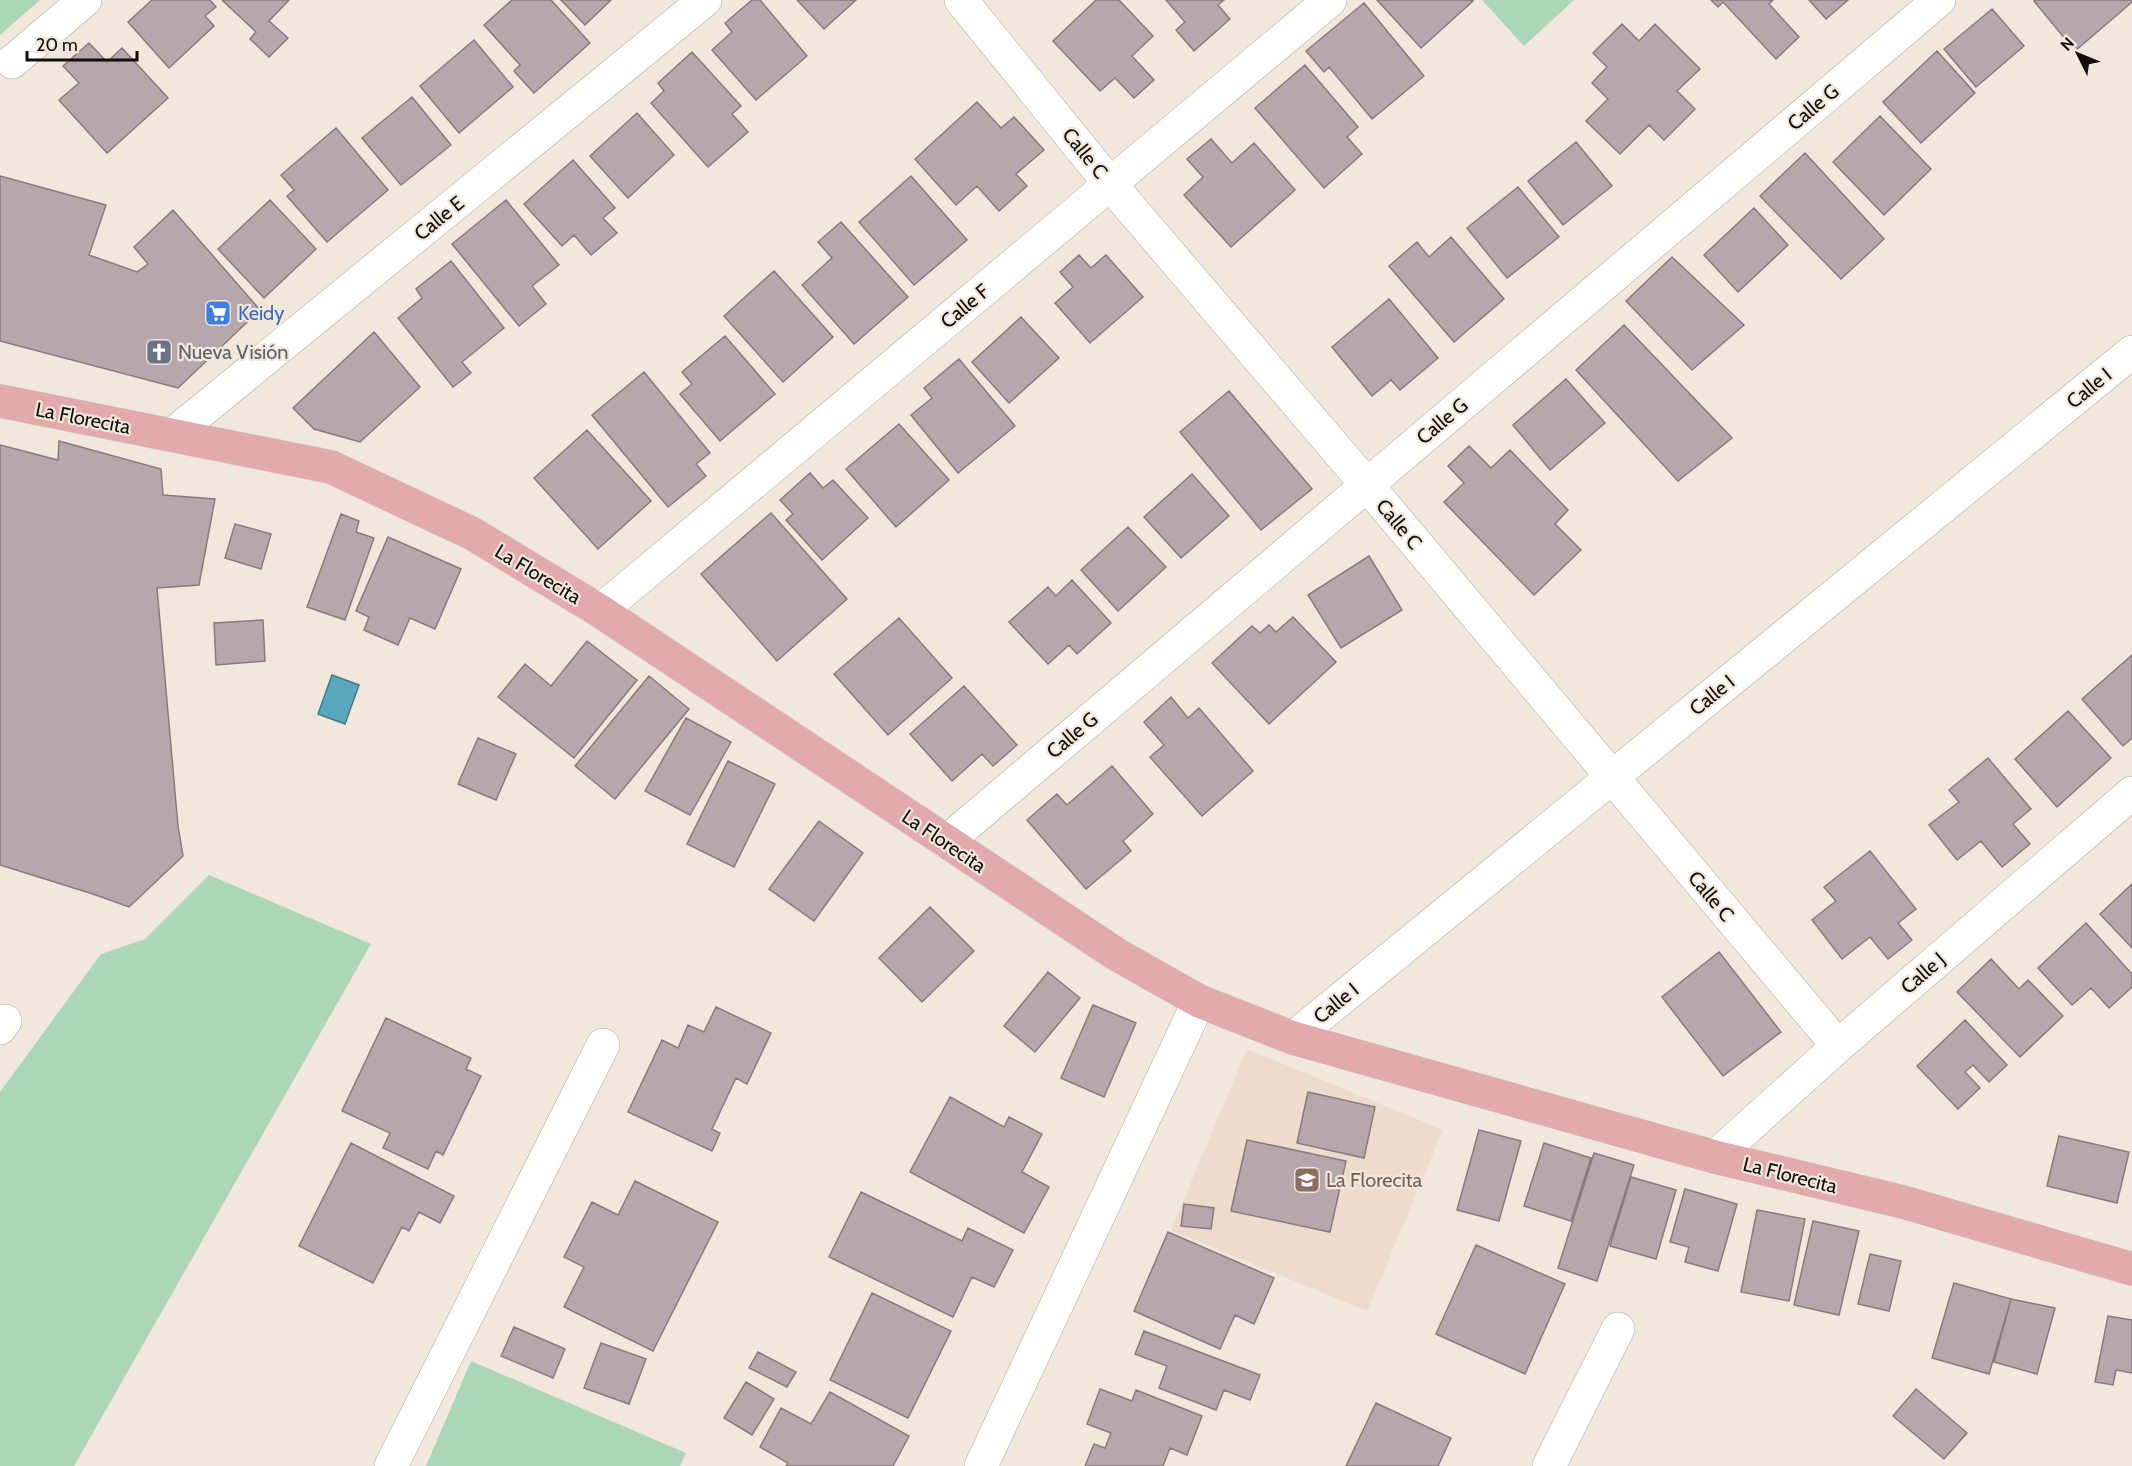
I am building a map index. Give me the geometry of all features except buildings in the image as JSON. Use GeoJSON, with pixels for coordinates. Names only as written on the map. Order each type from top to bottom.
{"type":"FeatureCollection","features":[{"type":"Feature","properties":{"kind":"main road","name":"La Florecita"},"geometry":{"type":"LineString","coordinates":[[0,401],[331,467],[473,534],[600,611],[1116,954],[1199,1001],[1293,1038],[1715,1157],[1903,1203],[2132,1269]]}},
{"type":"Feature","properties":{"kind":"street"},"geometry":{"type":"LineString","coordinates":[[12,62],[85,0]]}},
{"type":"Feature","properties":{"kind":"street","name":"Calle E"},"geometry":{"type":"LineString","coordinates":[[172,435],[705,0]]}},
{"type":"Feature","properties":{"kind":"street","name":"Calle C"},"geometry":{"type":"LineString","coordinates":[[961,0],[1110,184],[1367,485],[1838,1046]]}},
{"type":"Feature","properties":{"kind":"street","name":"Calle F"},"geometry":{"type":"LineString","coordinates":[[600,611],[1330,0]]}},
{"type":"Feature","properties":{"kind":"street","name":"Calle G"},"geometry":{"type":"LineString","coordinates":[[946,842],[1939,0]]}},
{"type":"Feature","properties":{"kind":"street","name":"Calle I"},"geometry":{"type":"LineString","coordinates":[[1293,1038],[2132,352]]}},
{"type":"Feature","properties":{"kind":"street","name":"Calle J"},"geometry":{"type":"LineString","coordinates":[[1715,1157],[1838,1046],[2132,793]]}},
{"type":"Feature","properties":{"kind":"street"},"geometry":{"type":"LineString","coordinates":[[981,1466],[1199,1001]]}},
{"type":"Feature","properties":{"kind":"street"},"geometry":{"type":"LineString","coordinates":[[391,1466],[603,1045]]}},
{"type":"Feature","properties":{"kind":"street"},"geometry":{"type":"LineString","coordinates":[[1549,1466],[1618,1329]]}},
{"type":"Feature","properties":{"kind":"shaded area","name":"La Florecita"},"geometry":{"type":"Polygon","coordinates":[[[1247,1049],[1443,1130],[1367,1311],[1171,1230],[1247,1049]]]}},
{"type":"Feature","properties":{"kind":"green space"},"geometry":{"type":"Polygon","coordinates":[[[0,0],[40,0],[0,35],[0,0]]]}},
{"type":"Feature","properties":{"kind":"green space"},"geometry":{"type":"Polygon","coordinates":[[[1482,0],[1574,0],[1524,46],[1482,0]]]}},
{"type":"Feature","properties":{"kind":"green space"},"geometry":{"type":"Polygon","coordinates":[[[209,875],[371,944],[74,1466],[0,1466],[0,1092],[101,954],[145,939],[209,875]]]}},
{"type":"Feature","properties":{"kind":"green space"},"geometry":{"type":"Polygon","coordinates":[[[471,1361],[686,1453],[680,1466],[426,1466],[471,1361]]]}},
{"type":"Feature","properties":{"kind":"water"},"geometry":{"type":"Polygon","coordinates":[[[332,675],[359,685],[345,724],[318,714],[332,675]]]}},
{"type":"Feature","properties":{"kind":"place","name":"Keidy"},"geometry":{"type":"Point","coordinates":[218,313]}},
{"type":"Feature","properties":{"kind":"place","name":"Nueva Visión"},"geometry":{"type":"Point","coordinates":[159,352]}},
{"type":"Feature","properties":{"kind":"place","name":"La Florecita"},"geometry":{"type":"Point","coordinates":[1307,1180]}}]}
